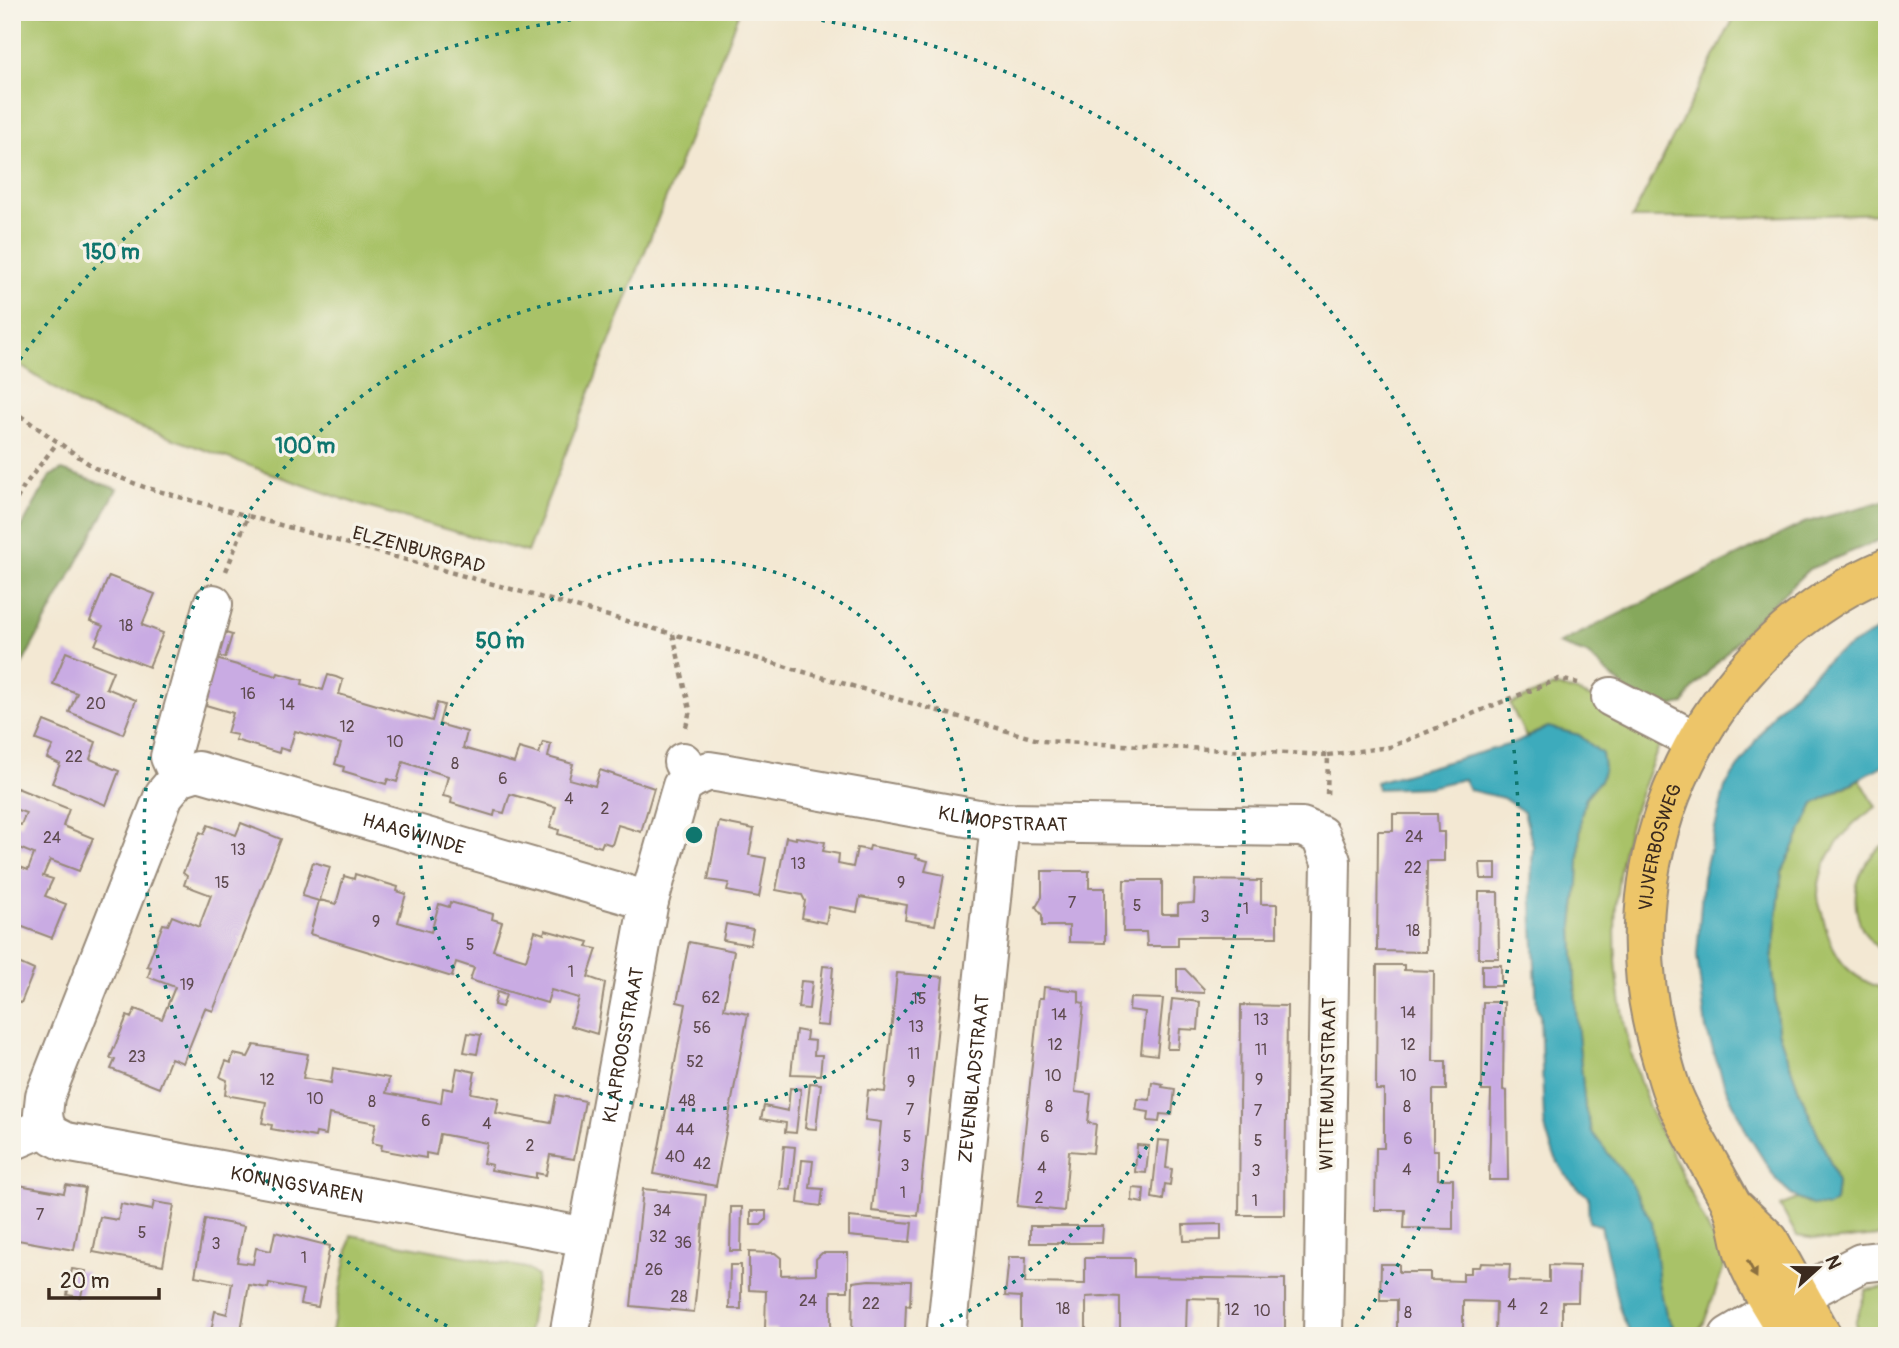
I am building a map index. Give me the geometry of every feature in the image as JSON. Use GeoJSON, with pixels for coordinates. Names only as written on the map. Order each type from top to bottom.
{"type":"FeatureCollection","features":[{"type":"Feature","properties":{"kind":"main road","name":"VIJVERBOSWEG"},"geometry":{"type":"LineString","coordinates":[[1822,1336],[1788,1313],[1745,1254],[1731,1204],[1674,1096],[1654,1032],[1643,964],[1645,892],[1656,839],[1671,791],[1696,740],[1729,689],[1777,637],[1826,600],[1887,568]]}},
{"type":"Feature","properties":{"kind":"street"},"geometry":{"type":"LineString","coordinates":[[29,1134],[43,1114],[45,1096],[164,795],[178,777],[170,757],[213,604]]}},
{"type":"Feature","properties":{"kind":"street"},"geometry":{"type":"LineString","coordinates":[[1611,697],[1696,740]]}},
{"type":"Feature","properties":{"kind":"street","name":"KLIMOPSTRAAT"},"geometry":{"type":"LineString","coordinates":[[687,770],[722,773],[1000,823],[1302,827],[1320,835]]}},
{"type":"Feature","properties":{"kind":"street","name":"KLAPROOSSTRAAT"},"geometry":{"type":"LineString","coordinates":[[569,1336],[649,901],[687,770]]}},
{"type":"Feature","properties":{"kind":"street","name":"HAAGWINDE"},"geometry":{"type":"LineString","coordinates":[[178,777],[198,771],[649,901]]}},
{"type":"Feature","properties":{"kind":"street","name":"ZEVENBLADSTRAAT"},"geometry":{"type":"LineString","coordinates":[[946,1336],[1000,823]]}},
{"type":"Feature","properties":{"kind":"street","name":"WITTE MUNTSTRAAT"},"geometry":{"type":"LineString","coordinates":[[1320,835],[1331,861],[1323,1336]]}},
{"type":"Feature","properties":{"kind":"street","name":"KONINGSVAREN"},"geometry":{"type":"LineString","coordinates":[[29,1134],[54,1136],[66,1142],[587,1237]]}},
{"type":"Feature","properties":{"kind":"street"},"geometry":{"type":"LineString","coordinates":[[1729,1336],[1788,1313],[1861,1263],[1887,1260]]}},
{"type":"Feature","properties":{"kind":"path"},"geometry":{"type":"LineString","coordinates":[[12,410],[57,443],[24,486],[12,508]]}},
{"type":"Feature","properties":{"kind":"path","name":"ELZENBURGPAD"},"geometry":{"type":"LineString","coordinates":[[57,443],[95,468],[144,487],[673,634],[1042,741],[1328,755],[1390,747],[1559,679],[1582,684],[1611,697]]}},
{"type":"Feature","properties":{"kind":"path"},"geometry":{"type":"LineString","coordinates":[[213,604],[248,516]]}},
{"type":"Feature","properties":{"kind":"path"},"geometry":{"type":"LineString","coordinates":[[673,634],[690,710],[680,748],[687,770]]}},
{"type":"Feature","properties":{"kind":"path"},"geometry":{"type":"LineString","coordinates":[[1320,835],[1327,814],[1328,755]]}},
{"type":"Feature","properties":{"kind":"green space"},"geometry":{"type":"Polygon","coordinates":[[[12,12],[739,12],[527,552],[363,506],[81,406],[12,360],[12,12]]]}},
{"type":"Feature","properties":{"kind":"green space"},"geometry":{"type":"Polygon","coordinates":[[[1737,12],[1887,12],[1887,213],[1632,218],[1737,12]]]}},
{"type":"Feature","properties":{"kind":"green space"},"geometry":{"type":"Polygon","coordinates":[[[62,470],[117,489],[12,683],[12,545],[50,476],[62,470]]]}},
{"type":"Feature","properties":{"kind":"green space"},"geometry":{"type":"Polygon","coordinates":[[[1887,500],[1887,537],[1809,569],[1755,621],[1691,691],[1684,704],[1661,708],[1626,690],[1587,654],[1558,644],[1804,523],[1887,500]]]}},
{"type":"Feature","properties":{"kind":"green space"},"geometry":{"type":"Polygon","coordinates":[[[1551,687],[1595,699],[1661,742],[1631,821],[1622,856],[1617,892],[1616,965],[1627,1037],[1649,1107],[1725,1264],[1704,1323],[1699,1329],[1682,1336],[1679,1336],[1666,1314],[1659,1283],[1606,1153],[1592,1132],[1585,1108],[1576,1012],[1573,925],[1581,816],[1586,797],[1601,779],[1602,754],[1579,735],[1548,727],[1526,737],[1510,704],[1551,687]]]}},
{"type":"Feature","properties":{"kind":"green space"},"geometry":{"type":"Polygon","coordinates":[[[1860,779],[1876,807],[1836,844],[1823,868],[1818,895],[1831,944],[1843,964],[1861,979],[1887,990],[1887,1235],[1829,1241],[1797,1236],[1780,1206],[1797,1199],[1812,1205],[1835,1202],[1837,1183],[1778,1031],[1772,961],[1782,872],[1792,849],[1814,804],[1860,779]]]}},
{"type":"Feature","properties":{"kind":"green space"},"geometry":{"type":"Polygon","coordinates":[[[1887,842],[1887,955],[1873,944],[1863,930],[1857,915],[1856,899],[1864,868],[1873,854],[1887,842]]]}},
{"type":"Feature","properties":{"kind":"green space"},"geometry":{"type":"Polygon","coordinates":[[[351,1235],[526,1268],[537,1276],[528,1336],[331,1336],[351,1235]]]}},
{"type":"Feature","properties":{"kind":"green space"},"geometry":{"type":"Polygon","coordinates":[[[1887,1287],[1887,1336],[1861,1336],[1855,1324],[1866,1290],[1887,1287]]]}},
{"type":"Feature","properties":{"kind":"water"},"geometry":{"type":"Polygon","coordinates":[[[1887,625],[1887,763],[1814,804],[1782,872],[1772,961],[1778,1031],[1837,1183],[1835,1202],[1828,1207],[1797,1199],[1777,1181],[1747,1133],[1725,1086],[1706,1029],[1697,956],[1703,877],[1725,787],[1775,711],[1831,657],[1887,625]]]}},
{"type":"Feature","properties":{"kind":"water"},"geometry":{"type":"Polygon","coordinates":[[[1548,727],[1579,735],[1602,754],[1604,767],[1601,779],[1586,797],[1581,816],[1573,925],[1576,1012],[1585,1108],[1592,1132],[1630,1182],[1652,1222],[1659,1283],[1666,1314],[1679,1336],[1631,1336],[1619,1308],[1601,1226],[1589,1222],[1588,1196],[1564,1173],[1549,1143],[1544,1121],[1540,1016],[1537,1007],[1531,885],[1533,846],[1524,812],[1503,798],[1469,790],[1464,779],[1428,787],[1377,789],[1376,782],[1518,742],[1548,727]]]}},
{"type":"Feature","properties":{"kind":"building"},"geometry":{"type":"Polygon","coordinates":[[[109,576],[155,594],[142,625],[163,633],[149,667],[95,645],[103,626],[90,621],[109,576]]]}},
{"type":"Feature","properties":{"kind":"building"},"geometry":{"type":"Polygon","coordinates":[[[220,631],[232,635],[225,658],[213,655],[220,631]]]}},
{"type":"Feature","properties":{"kind":"building"},"geometry":{"type":"Polygon","coordinates":[[[66,652],[113,671],[106,688],[136,700],[123,734],[69,712],[77,693],[53,684],[66,652]]]}},
{"type":"Feature","properties":{"kind":"building"},"geometry":{"type":"Polygon","coordinates":[[[212,658],[277,676],[278,673],[303,680],[302,684],[323,690],[328,675],[336,677],[343,680],[339,694],[432,721],[437,703],[444,705],[439,724],[467,732],[463,748],[514,763],[519,748],[539,754],[543,742],[551,744],[548,757],[573,764],[569,779],[595,786],[600,770],[654,788],[641,832],[618,825],[612,845],[603,842],[601,847],[558,834],[559,830],[550,827],[556,807],[510,794],[504,813],[495,811],[494,816],[451,803],[452,798],[443,796],[448,776],[403,762],[397,782],[388,779],[386,784],[343,771],[344,767],[335,764],[341,744],[295,731],[289,751],[280,748],[279,753],[235,740],[237,735],[227,733],[233,713],[199,703],[212,658]]]}},
{"type":"Feature","properties":{"kind":"building"},"geometry":{"type":"Polygon","coordinates":[[[44,721],[96,742],[90,759],[119,771],[106,805],[52,783],[60,764],[47,758],[53,746],[36,740],[44,721]]]}},
{"type":"Feature","properties":{"kind":"building"},"geometry":{"type":"Polygon","coordinates":[[[17,788],[69,809],[63,826],[93,838],[79,871],[50,860],[43,876],[53,879],[45,896],[66,904],[52,938],[12,923],[12,864],[28,870],[34,854],[12,845],[15,823],[21,825],[26,813],[12,808],[17,788]]]}},
{"type":"Feature","properties":{"kind":"building"},"geometry":{"type":"Polygon","coordinates":[[[1393,814],[1437,814],[1438,832],[1444,832],[1444,861],[1427,861],[1426,952],[1377,951],[1378,831],[1393,831],[1393,814]]]}},
{"type":"Feature","properties":{"kind":"building"},"geometry":{"type":"Polygon","coordinates":[[[719,822],[754,829],[749,855],[766,858],[759,897],[727,891],[729,883],[708,880],[719,822]]]}},
{"type":"Feature","properties":{"kind":"building"},"geometry":{"type":"Polygon","coordinates":[[[241,823],[281,839],[213,1011],[205,1008],[183,1063],[171,1058],[159,1088],[111,1069],[115,1060],[110,1058],[127,1016],[131,1018],[135,1009],[162,1019],[175,987],[148,977],[151,967],[147,966],[163,924],[168,925],[172,916],[199,927],[211,895],[184,885],[187,876],[183,873],[200,832],[204,834],[208,825],[236,835],[241,823]]]}},
{"type":"Feature","properties":{"kind":"building"},"geometry":{"type":"Polygon","coordinates":[[[786,837],[825,842],[823,851],[839,854],[838,864],[853,867],[857,848],[869,850],[870,846],[917,855],[916,858],[928,861],[925,871],[944,875],[935,925],[905,920],[907,905],[860,897],[857,912],[829,907],[826,923],[802,918],[805,901],[802,895],[776,890],[786,837]]]}},
{"type":"Feature","properties":{"kind":"building"},"geometry":{"type":"Polygon","coordinates":[[[313,862],[330,867],[320,900],[336,904],[344,876],[354,879],[355,874],[398,887],[397,891],[406,894],[398,922],[431,932],[439,904],[449,907],[450,902],[493,914],[492,919],[502,922],[493,950],[526,960],[535,931],[544,934],[545,930],[589,942],[587,947],[597,949],[588,977],[605,983],[597,1034],[571,1026],[579,998],[551,990],[547,1003],[470,980],[474,968],[456,962],[452,977],[310,934],[319,901],[302,896],[313,862]]]}},
{"type":"Feature","properties":{"kind":"building"},"geometry":{"type":"Polygon","coordinates":[[[1480,863],[1496,863],[1496,879],[1481,879],[1480,863]]]}},
{"type":"Feature","properties":{"kind":"building"},"geometry":{"type":"Polygon","coordinates":[[[1042,871],[1089,871],[1089,888],[1105,888],[1105,943],[1069,942],[1069,926],[1042,926],[1042,915],[1036,907],[1042,897],[1042,871]]]}},
{"type":"Feature","properties":{"kind":"building"},"geometry":{"type":"Polygon","coordinates":[[[1124,880],[1162,880],[1162,914],[1178,914],[1178,904],[1194,903],[1195,880],[1261,881],[1261,904],[1277,904],[1277,937],[1178,937],[1178,946],[1147,946],[1146,932],[1123,932],[1124,880]]]}},
{"type":"Feature","properties":{"kind":"building"},"geometry":{"type":"Polygon","coordinates":[[[1479,892],[1498,892],[1499,958],[1478,958],[1479,892]]]}},
{"type":"Feature","properties":{"kind":"building"},"geometry":{"type":"Polygon","coordinates":[[[726,924],[753,929],[750,945],[723,940],[726,924]]]}},
{"type":"Feature","properties":{"kind":"building"},"geometry":{"type":"Polygon","coordinates":[[[689,942],[734,951],[724,1009],[748,1014],[716,1186],[654,1174],[686,1004],[677,1002],[689,942]]]}},
{"type":"Feature","properties":{"kind":"building"},"geometry":{"type":"Polygon","coordinates":[[[12,960],[34,970],[21,1003],[12,1000],[12,960]]]}},
{"type":"Feature","properties":{"kind":"building"},"geometry":{"type":"Polygon","coordinates":[[[1377,965],[1404,965],[1404,970],[1434,971],[1433,1061],[1446,1061],[1446,1090],[1433,1090],[1433,1150],[1438,1150],[1438,1179],[1453,1179],[1453,1229],[1404,1228],[1405,1210],[1375,1210],[1376,1148],[1384,1148],[1384,1090],[1376,1090],[1377,965]]]}},
{"type":"Feature","properties":{"kind":"building"},"geometry":{"type":"Polygon","coordinates":[[[1482,965],[1501,965],[1501,986],[1482,986],[1482,965]]]}},
{"type":"Feature","properties":{"kind":"building"},"geometry":{"type":"Polygon","coordinates":[[[823,966],[833,967],[828,1026],[816,1025],[823,966]]]}},
{"type":"Feature","properties":{"kind":"building"},"geometry":{"type":"Polygon","coordinates":[[[1177,969],[1185,969],[1204,989],[1204,993],[1177,992],[1177,969]]]}},
{"type":"Feature","properties":{"kind":"building"},"geometry":{"type":"Polygon","coordinates":[[[897,973],[943,977],[918,1216],[872,1211],[881,1122],[865,1120],[868,1090],[885,1092],[897,973]]]}},
{"type":"Feature","properties":{"kind":"building"},"geometry":{"type":"Polygon","coordinates":[[[801,981],[812,982],[809,1009],[798,1008],[801,981]]]}},
{"type":"Feature","properties":{"kind":"building"},"geometry":{"type":"Polygon","coordinates":[[[1044,987],[1079,991],[1079,1002],[1084,1003],[1075,1092],[1091,1094],[1088,1123],[1096,1124],[1093,1153],[1069,1151],[1064,1211],[1017,1206],[1039,998],[1043,998],[1044,987]]]}},
{"type":"Feature","properties":{"kind":"building"},"geometry":{"type":"Polygon","coordinates":[[[497,992],[506,995],[502,1007],[494,1005],[497,992]]]}},
{"type":"Feature","properties":{"kind":"building"},"geometry":{"type":"Polygon","coordinates":[[[1130,998],[1163,999],[1157,1055],[1141,1053],[1145,1012],[1129,1010],[1130,998]]]}},
{"type":"Feature","properties":{"kind":"building"},"geometry":{"type":"Polygon","coordinates":[[[1172,999],[1200,1002],[1198,1030],[1180,1029],[1178,1049],[1167,1049],[1172,999]]]}},
{"type":"Feature","properties":{"kind":"building"},"geometry":{"type":"Polygon","coordinates":[[[1483,1002],[1504,1002],[1503,1090],[1507,1091],[1508,1180],[1489,1180],[1491,1091],[1482,1091],[1483,1002]]]}},
{"type":"Feature","properties":{"kind":"building"},"geometry":{"type":"Polygon","coordinates":[[[1241,1005],[1287,1006],[1285,1215],[1239,1215],[1241,1005]]]}},
{"type":"Feature","properties":{"kind":"building"},"geometry":{"type":"Polygon","coordinates":[[[796,1030],[807,1032],[806,1040],[815,1041],[814,1055],[822,1055],[820,1075],[791,1074],[796,1030]]]}},
{"type":"Feature","properties":{"kind":"building"},"geometry":{"type":"Polygon","coordinates":[[[468,1033],[481,1035],[477,1054],[464,1052],[468,1033]]]}},
{"type":"Feature","properties":{"kind":"building"},"geometry":{"type":"Polygon","coordinates":[[[254,1045],[308,1054],[303,1078],[331,1083],[333,1068],[389,1078],[386,1093],[441,1103],[443,1088],[453,1090],[457,1068],[475,1072],[471,1093],[499,1098],[496,1113],[551,1123],[556,1095],[585,1101],[574,1159],[550,1155],[546,1175],[536,1173],[536,1178],[491,1170],[492,1165],[483,1163],[487,1143],[440,1134],[436,1155],[426,1153],[426,1158],[381,1150],[382,1145],[372,1143],[376,1123],[329,1114],[326,1135],[316,1133],[315,1137],[271,1129],[272,1125],[262,1123],[266,1102],[225,1095],[227,1080],[220,1077],[226,1061],[231,1063],[233,1054],[248,1057],[254,1045]]]}},
{"type":"Feature","properties":{"kind":"building"},"geometry":{"type":"Polygon","coordinates":[[[1152,1082],[1175,1089],[1172,1115],[1160,1114],[1159,1122],[1148,1121],[1149,1112],[1136,1110],[1138,1099],[1150,1100],[1152,1082]]]}},
{"type":"Feature","properties":{"kind":"building"},"geometry":{"type":"Polygon","coordinates":[[[810,1083],[821,1084],[816,1129],[805,1128],[810,1083]]]}},
{"type":"Feature","properties":{"kind":"building"},"geometry":{"type":"Polygon","coordinates":[[[790,1088],[801,1089],[796,1133],[785,1132],[786,1123],[761,1119],[764,1106],[788,1111],[790,1088]]]}},
{"type":"Feature","properties":{"kind":"building"},"geometry":{"type":"Polygon","coordinates":[[[1158,1140],[1169,1141],[1166,1168],[1172,1169],[1170,1185],[1165,1184],[1163,1200],[1152,1198],[1158,1140]]]}},
{"type":"Feature","properties":{"kind":"building"},"geometry":{"type":"Polygon","coordinates":[[[1137,1145],[1149,1146],[1146,1173],[1135,1172],[1137,1145]]]}},
{"type":"Feature","properties":{"kind":"building"},"geometry":{"type":"Polygon","coordinates":[[[784,1146],[795,1147],[791,1190],[780,1189],[784,1146]]]}},
{"type":"Feature","properties":{"kind":"building"},"geometry":{"type":"Polygon","coordinates":[[[802,1160],[813,1161],[810,1188],[823,1189],[821,1206],[798,1203],[802,1160]]]}},
{"type":"Feature","properties":{"kind":"building"},"geometry":{"type":"Polygon","coordinates":[[[13,1184],[64,1193],[66,1185],[85,1188],[74,1250],[12,1239],[13,1184]]]}},
{"type":"Feature","properties":{"kind":"building"},"geometry":{"type":"Polygon","coordinates":[[[1133,1188],[1144,1189],[1143,1203],[1132,1201],[1133,1188]]]}},
{"type":"Feature","properties":{"kind":"building"},"geometry":{"type":"Polygon","coordinates":[[[643,1189],[706,1195],[694,1312],[631,1306],[643,1189]]]}},
{"type":"Feature","properties":{"kind":"building"},"geometry":{"type":"Polygon","coordinates":[[[154,1202],[174,1205],[163,1265],[93,1252],[100,1217],[118,1220],[121,1204],[152,1210],[154,1202]]]}},
{"type":"Feature","properties":{"kind":"building"},"geometry":{"type":"Polygon","coordinates":[[[731,1207],[742,1207],[741,1251],[730,1251],[731,1207]]]}},
{"type":"Feature","properties":{"kind":"building"},"geometry":{"type":"Polygon","coordinates":[[[751,1211],[766,1211],[766,1220],[761,1225],[751,1225],[751,1211]]]}},
{"type":"Feature","properties":{"kind":"building"},"geometry":{"type":"Polygon","coordinates":[[[849,1217],[912,1223],[910,1242],[849,1236],[849,1217]]]}},
{"type":"Feature","properties":{"kind":"building"},"geometry":{"type":"Polygon","coordinates":[[[205,1219],[244,1226],[237,1262],[253,1264],[256,1248],[271,1251],[275,1232],[330,1246],[318,1307],[300,1304],[303,1290],[269,1283],[268,1288],[249,1285],[240,1336],[210,1336],[215,1311],[227,1314],[232,1283],[195,1276],[205,1219]]]}},
{"type":"Feature","properties":{"kind":"building"},"geometry":{"type":"Polygon","coordinates":[[[1221,1224],[1221,1240],[1184,1241],[1183,1225],[1221,1224]]]}},
{"type":"Feature","properties":{"kind":"building"},"geometry":{"type":"Polygon","coordinates":[[[1030,1226],[1103,1226],[1102,1243],[1030,1243],[1030,1226]]]}},
{"type":"Feature","properties":{"kind":"building"},"geometry":{"type":"Polygon","coordinates":[[[749,1252],[775,1253],[781,1258],[781,1275],[816,1274],[816,1259],[822,1253],[848,1253],[848,1291],[831,1291],[831,1330],[799,1330],[799,1336],[776,1336],[777,1329],[765,1329],[766,1291],[749,1290],[749,1252]]]}},
{"type":"Feature","properties":{"kind":"building"},"geometry":{"type":"Polygon","coordinates":[[[1009,1257],[1026,1257],[1025,1283],[1085,1284],[1085,1258],[1134,1258],[1134,1277],[1285,1279],[1285,1334],[1218,1334],[1219,1299],[1187,1298],[1186,1333],[1120,1332],[1120,1297],[1103,1296],[1086,1297],[1086,1332],[1021,1331],[1021,1297],[1005,1296],[1009,1257]]]}},
{"type":"Feature","properties":{"kind":"building"},"geometry":{"type":"Polygon","coordinates":[[[1481,1263],[1510,1264],[1509,1281],[1549,1282],[1549,1265],[1579,1266],[1578,1302],[1562,1302],[1562,1336],[1495,1336],[1496,1302],[1463,1301],[1463,1335],[1397,1335],[1397,1300],[1380,1300],[1381,1264],[1399,1264],[1399,1272],[1430,1272],[1430,1280],[1463,1281],[1463,1273],[1471,1273],[1471,1267],[1480,1267],[1481,1263]]]}},
{"type":"Feature","properties":{"kind":"building"},"geometry":{"type":"Polygon","coordinates":[[[730,1265],[741,1265],[741,1309],[729,1309],[730,1265]]]}},
{"type":"Feature","properties":{"kind":"building"},"geometry":{"type":"Polygon","coordinates":[[[72,1269],[86,1271],[81,1297],[67,1295],[72,1269]]]}},
{"type":"Feature","properties":{"kind":"building"},"geometry":{"type":"Polygon","coordinates":[[[911,1281],[905,1330],[876,1330],[877,1335],[852,1335],[853,1282],[911,1281]]]}}]}
